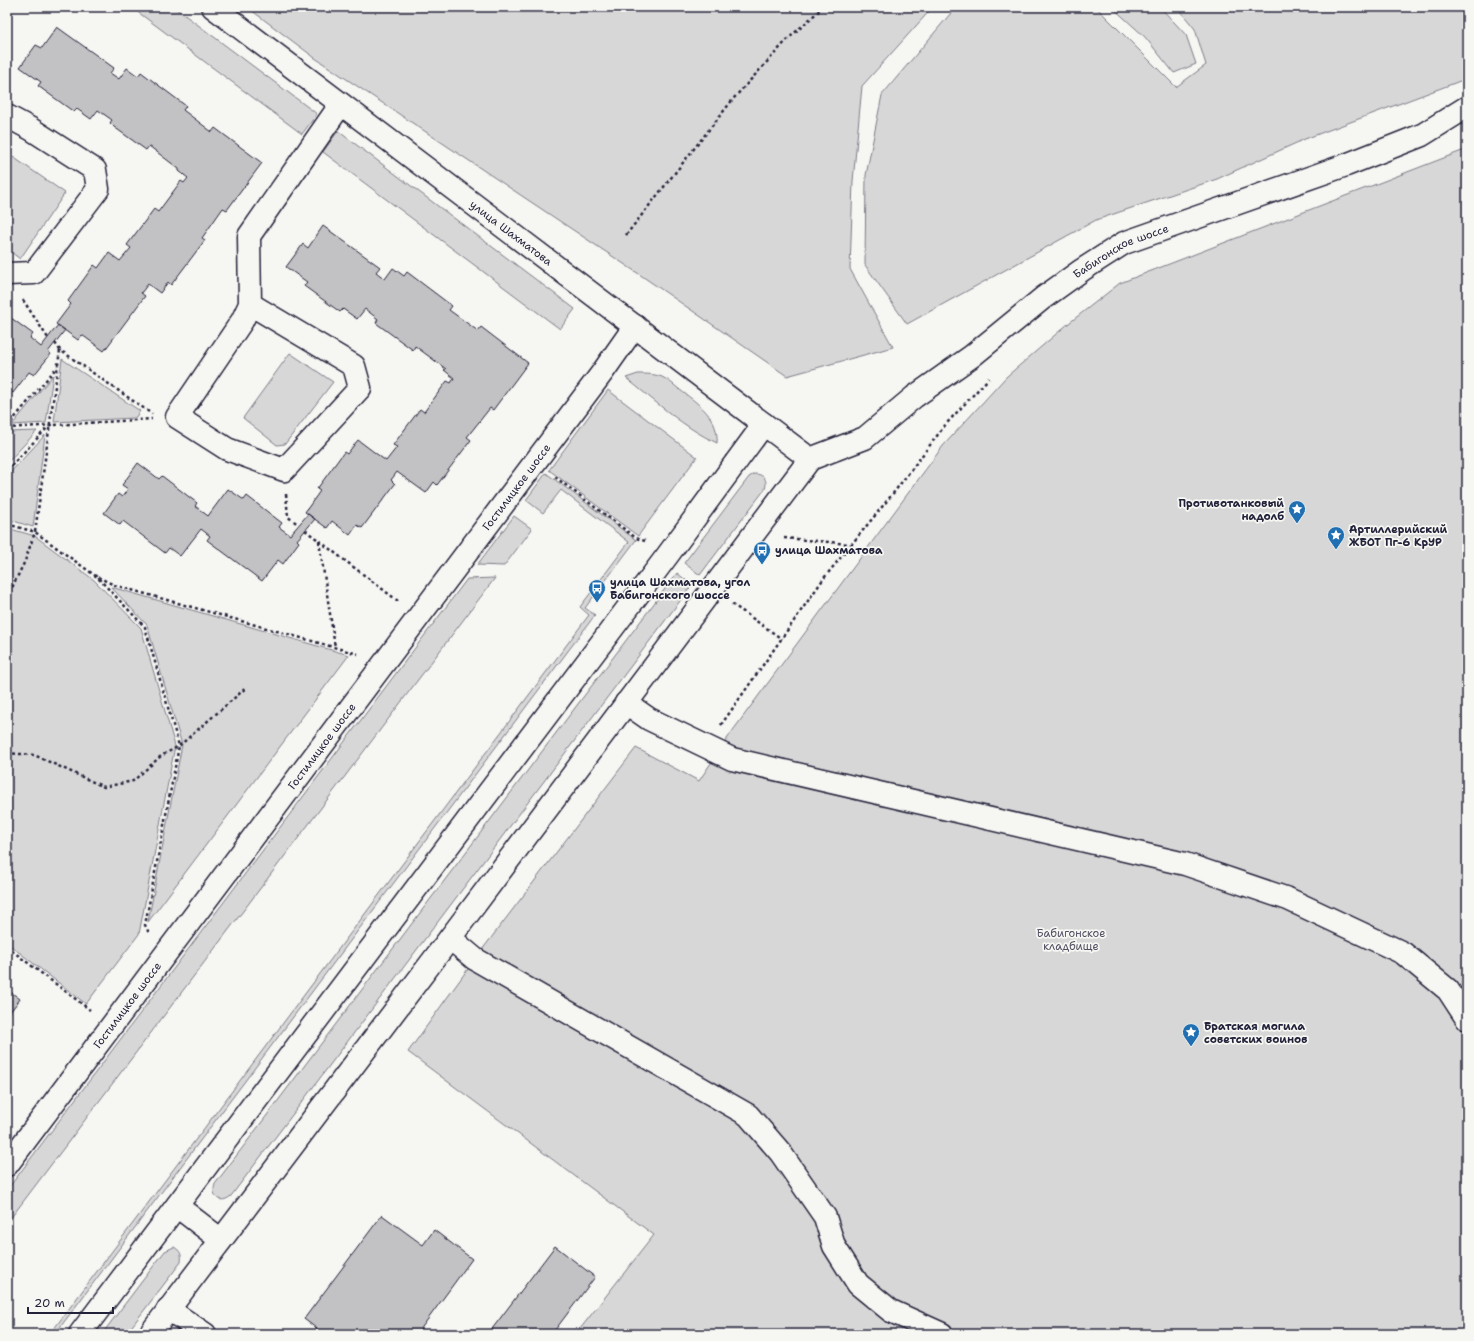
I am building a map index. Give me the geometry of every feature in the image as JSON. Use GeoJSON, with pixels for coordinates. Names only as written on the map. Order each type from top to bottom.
{"type":"FeatureCollection","features":[{"type":"Feature","properties":{"kind":"street","name":"улица Шахматова"},"geometry":{"type":"LineString","coordinates":[[213,7],[810,459]]}},
{"type":"Feature","properties":{"kind":"street"},"geometry":{"type":"LineString","coordinates":[[250,304],[354,366],[360,388],[284,470],[227,449],[168,418],[242,321],[250,304],[249,236],[341,104]]}},
{"type":"Feature","properties":{"kind":"street","name":"Бабигонское шоссе"},"geometry":{"type":"LineString","coordinates":[[810,459],[865,438],[914,398],[972,356],[1043,298],[1082,270],[1124,243],[1346,165],[1422,135],[1467,107]]}},
{"type":"Feature","properties":{"kind":"street"},"geometry":{"type":"LineString","coordinates":[[7,116],[31,129],[95,170],[98,189],[34,273],[8,274]]}},
{"type":"Feature","properties":{"kind":"street","name":"Гостилицкое шоссе"},"geometry":{"type":"LineString","coordinates":[[7,1165],[504,505],[635,326]]}},
{"type":"Feature","properties":{"kind":"street"},"geometry":{"type":"LineString","coordinates":[[80,1334],[657,569],[764,424]]}},
{"type":"Feature","properties":{"kind":"street"},"geometry":{"type":"LineString","coordinates":[[150,1334],[810,459]]}},
{"type":"Feature","properties":{"kind":"street"},"geometry":{"type":"LineString","coordinates":[[626,703],[649,719],[732,759],[1186,864],[1288,899],[1403,953],[1448,990],[1467,1019]]}},
{"type":"Feature","properties":{"kind":"street"},"geometry":{"type":"LineString","coordinates":[[450,938],[475,959],[748,1115],[780,1152],[824,1217],[834,1246],[858,1284],[891,1311],[942,1334]]}},
{"type":"Feature","properties":{"kind":"street"},"geometry":{"type":"LineString","coordinates":[[176,1206],[221,1240]]}},
{"type":"Feature","properties":{"kind":"street"},"geometry":{"type":"LineString","coordinates":[[168,1310],[204,1334]]}},
{"type":"Feature","properties":{"kind":"path"},"geometry":{"type":"LineString","coordinates":[[626,236],[734,98],[788,39],[822,7]]}},
{"type":"Feature","properties":{"kind":"path"},"geometry":{"type":"LineString","coordinates":[[8,274],[18,293],[48,338]]}},
{"type":"Feature","properties":{"kind":"path"},"geometry":{"type":"LineString","coordinates":[[55,343],[60,350],[168,418]]}},
{"type":"Feature","properties":{"kind":"path"},"geometry":{"type":"LineString","coordinates":[[7,598],[25,562],[35,532],[60,350]]}},
{"type":"Feature","properties":{"kind":"path"},"geometry":{"type":"LineString","coordinates":[[7,427],[57,367]]}},
{"type":"Feature","properties":{"kind":"path"},"geometry":{"type":"LineString","coordinates":[[707,747],[735,704],[824,578],[895,491],[946,424],[992,374]]}},
{"type":"Feature","properties":{"kind":"path"},"geometry":{"type":"LineString","coordinates":[[7,427],[50,426],[168,418]]}},
{"type":"Feature","properties":{"kind":"path"},"geometry":{"type":"LineString","coordinates":[[7,470],[50,426]]}},
{"type":"Feature","properties":{"kind":"path"},"geometry":{"type":"LineString","coordinates":[[284,470],[288,517],[298,524]]}},
{"type":"Feature","properties":{"kind":"path"},"geometry":{"type":"LineString","coordinates":[[550,473],[636,538]]}},
{"type":"Feature","properties":{"kind":"path"},"geometry":{"type":"LineString","coordinates":[[7,524],[35,532],[97,577],[145,627],[179,746],[146,926],[149,936]]}},
{"type":"Feature","properties":{"kind":"path"},"geometry":{"type":"LineString","coordinates":[[305,530],[398,601]]}},
{"type":"Feature","properties":{"kind":"path"},"geometry":{"type":"LineString","coordinates":[[781,538],[851,544]]}},
{"type":"Feature","properties":{"kind":"path"},"geometry":{"type":"LineString","coordinates":[[319,540],[335,647]]}},
{"type":"Feature","properties":{"kind":"path"},"geometry":{"type":"LineString","coordinates":[[97,577],[114,585],[359,654]]}},
{"type":"Feature","properties":{"kind":"path"},"geometry":{"type":"LineString","coordinates":[[732,604],[782,639]]}},
{"type":"Feature","properties":{"kind":"path"},"geometry":{"type":"LineString","coordinates":[[7,753],[34,756],[104,787],[132,781],[161,756],[179,746],[247,687]]}},
{"type":"Feature","properties":{"kind":"path"},"geometry":{"type":"LineString","coordinates":[[7,947],[92,1012]]}},
{"type":"Feature","properties":{"kind":"green space"},"geometry":{"type":"Polygon","coordinates":[[[131,7],[174,7],[317,114],[302,134],[131,7]]]}},
{"type":"Feature","properties":{"kind":"green space"},"geometry":{"type":"Polygon","coordinates":[[[247,7],[933,7],[862,86],[853,181],[850,269],[893,347],[787,376],[639,274],[315,58],[247,7]]]}},
{"type":"Feature","properties":{"kind":"green space"},"geometry":{"type":"Polygon","coordinates":[[[956,7],[1096,7],[1176,87],[1206,65],[1195,29],[1177,7],[1467,7],[1467,76],[1460,81],[1305,139],[1217,179],[1096,220],[907,324],[865,265],[866,175],[882,95],[956,7]]]}},
{"type":"Feature","properties":{"kind":"green space"},"geometry":{"type":"Polygon","coordinates":[[[1112,7],[1160,7],[1186,35],[1196,64],[1174,73],[1145,37],[1112,7]]]}},
{"type":"Feature","properties":{"kind":"green space"},"geometry":{"type":"Polygon","coordinates":[[[338,131],[575,309],[560,329],[323,152],[338,131]]]}},
{"type":"Feature","properties":{"kind":"green space","name":"Бабигонское кладбище"},"geometry":{"type":"Polygon","coordinates":[[[1467,149],[1467,1334],[576,1334],[654,1235],[408,1052],[475,959],[636,748],[699,781],[731,733],[943,446],[1006,377],[1069,323],[1120,283],[1467,149]]]}},
{"type":"Feature","properties":{"kind":"green space"},"geometry":{"type":"Polygon","coordinates":[[[13,157],[65,193],[20,259],[7,249],[7,166],[13,157]]]}},
{"type":"Feature","properties":{"kind":"green space"},"geometry":{"type":"Polygon","coordinates":[[[290,353],[333,382],[285,444],[277,445],[243,418],[290,353]]]}},
{"type":"Feature","properties":{"kind":"green space"},"geometry":{"type":"Polygon","coordinates":[[[62,359],[140,411],[135,418],[54,422],[62,359]]]}},
{"type":"Feature","properties":{"kind":"green space"},"geometry":{"type":"Polygon","coordinates":[[[638,374],[653,375],[665,378],[701,406],[715,426],[717,443],[681,422],[626,378],[638,374]]]}},
{"type":"Feature","properties":{"kind":"green space"},"geometry":{"type":"Polygon","coordinates":[[[53,375],[46,423],[12,425],[53,375]]]}},
{"type":"Feature","properties":{"kind":"green space"},"geometry":{"type":"Polygon","coordinates":[[[608,390],[697,457],[638,536],[549,470],[608,390]]]}},
{"type":"Feature","properties":{"kind":"green space"},"geometry":{"type":"Polygon","coordinates":[[[37,431],[7,463],[7,432],[37,431]]]}},
{"type":"Feature","properties":{"kind":"green space"},"geometry":{"type":"Polygon","coordinates":[[[45,435],[33,527],[7,519],[7,476],[45,435]]]}},
{"type":"Feature","properties":{"kind":"green space"},"geometry":{"type":"Polygon","coordinates":[[[546,473],[636,540],[585,608],[595,615],[55,1334],[50,1334],[589,615],[580,607],[629,542],[561,490],[543,513],[526,500],[546,473]]]}},
{"type":"Feature","properties":{"kind":"green space"},"geometry":{"type":"Polygon","coordinates":[[[754,474],[763,476],[766,483],[765,489],[700,575],[684,563],[749,477],[754,474]]]}},
{"type":"Feature","properties":{"kind":"green space"},"geometry":{"type":"Polygon","coordinates":[[[514,516],[532,529],[504,566],[477,565],[514,516]]]}},
{"type":"Feature","properties":{"kind":"green space"},"geometry":{"type":"Polygon","coordinates":[[[7,528],[35,536],[94,580],[141,628],[175,746],[139,934],[86,1004],[7,943],[7,528]]]}},
{"type":"Feature","properties":{"kind":"green space"},"geometry":{"type":"Polygon","coordinates":[[[677,573],[692,585],[231,1196],[223,1200],[217,1198],[214,1193],[215,1184],[677,573]]]}},
{"type":"Feature","properties":{"kind":"green space"},"geometry":{"type":"Polygon","coordinates":[[[495,578],[7,1223],[7,1190],[467,579],[495,578]]]}},
{"type":"Feature","properties":{"kind":"green space"},"geometry":{"type":"Polygon","coordinates":[[[111,587],[349,655],[148,922],[182,745],[147,625],[111,587]]]}},
{"type":"Feature","properties":{"kind":"green space"},"geometry":{"type":"Polygon","coordinates":[[[174,1247],[180,1253],[181,1262],[126,1334],[102,1334],[165,1251],[174,1247]]]}},
{"type":"Feature","properties":{"kind":"building"},"geometry":{"type":"Polygon","coordinates":[[[57,27],[114,68],[110,73],[119,79],[127,68],[138,76],[141,72],[186,106],[183,110],[212,132],[215,128],[262,163],[227,210],[223,208],[202,238],[205,240],[171,285],[168,282],[160,293],[148,284],[141,293],[145,296],[104,351],[82,335],[78,340],[56,324],[71,304],[68,301],[94,265],[98,268],[109,253],[120,261],[131,248],[127,245],[154,209],[158,212],[181,181],[184,183],[188,178],[179,171],[179,169],[149,146],[146,150],[114,127],[110,123],[112,120],[98,110],[91,119],[77,109],[74,112],[38,86],[41,82],[20,67],[36,45],[42,48],[57,27]]]}},
{"type":"Feature","properties":{"kind":"building"},"geometry":{"type":"Polygon","coordinates":[[[323,226],[380,267],[376,272],[385,279],[393,268],[404,276],[407,272],[452,306],[449,310],[478,331],[481,327],[528,363],[493,410],[490,408],[467,437],[471,440],[437,485],[434,482],[426,493],[397,472],[391,480],[395,484],[362,528],[357,525],[350,535],[332,521],[327,528],[305,512],[320,491],[317,489],[344,452],[347,454],[358,440],[386,461],[397,447],[393,445],[420,409],[424,412],[447,381],[451,383],[454,378],[444,370],[446,369],[415,346],[413,350],[376,323],[378,319],[365,309],[357,319],[343,309],[340,312],[304,286],[307,282],[286,267],[303,244],[308,248],[323,226]]]}},
{"type":"Feature","properties":{"kind":"building"},"geometry":{"type":"Polygon","coordinates":[[[7,315],[33,334],[30,338],[41,347],[58,325],[65,330],[48,352],[51,354],[34,375],[29,372],[13,393],[7,389],[7,315]]]}},
{"type":"Feature","properties":{"kind":"building"},"geometry":{"type":"Polygon","coordinates":[[[138,463],[159,479],[162,476],[197,503],[195,506],[208,516],[228,489],[244,500],[247,496],[282,523],[279,527],[290,535],[308,514],[315,519],[297,540],[299,542],[283,564],[278,560],[262,581],[207,540],[210,536],[201,529],[180,556],[169,548],[165,553],[123,521],[120,525],[104,513],[118,494],[122,497],[128,489],[122,485],[138,463]]]}},
{"type":"Feature","properties":{"kind":"building"},"geometry":{"type":"Polygon","coordinates":[[[7,989],[20,999],[7,1016],[7,989]]]}},
{"type":"Feature","properties":{"kind":"building"},"geometry":{"type":"Polygon","coordinates":[[[382,1215],[423,1245],[434,1230],[472,1259],[417,1334],[324,1334],[304,1319],[382,1215]]]}},
{"type":"Feature","properties":{"kind":"building"},"geometry":{"type":"Polygon","coordinates":[[[555,1246],[595,1277],[552,1334],[489,1333],[555,1246]]]}},
{"type":"Feature","properties":{"kind":"place","name":"Противотанковый надолб"},"geometry":{"type":"Point","coordinates":[1297,524]}},
{"type":"Feature","properties":{"kind":"place","name":"Артиллерийский ЖБОТ Пг-6 КрУР"},"geometry":{"type":"Point","coordinates":[1336,550]}},
{"type":"Feature","properties":{"kind":"place","name":"улица Шахматова"},"geometry":{"type":"Point","coordinates":[762,565]}},
{"type":"Feature","properties":{"kind":"place","name":"улица Шахматова, угол Бабигонского шоссе"},"geometry":{"type":"Point","coordinates":[597,603]}},
{"type":"Feature","properties":{"kind":"place","name":"Братская могила советских воинов"},"geometry":{"type":"Point","coordinates":[1191,1047]}}]}
